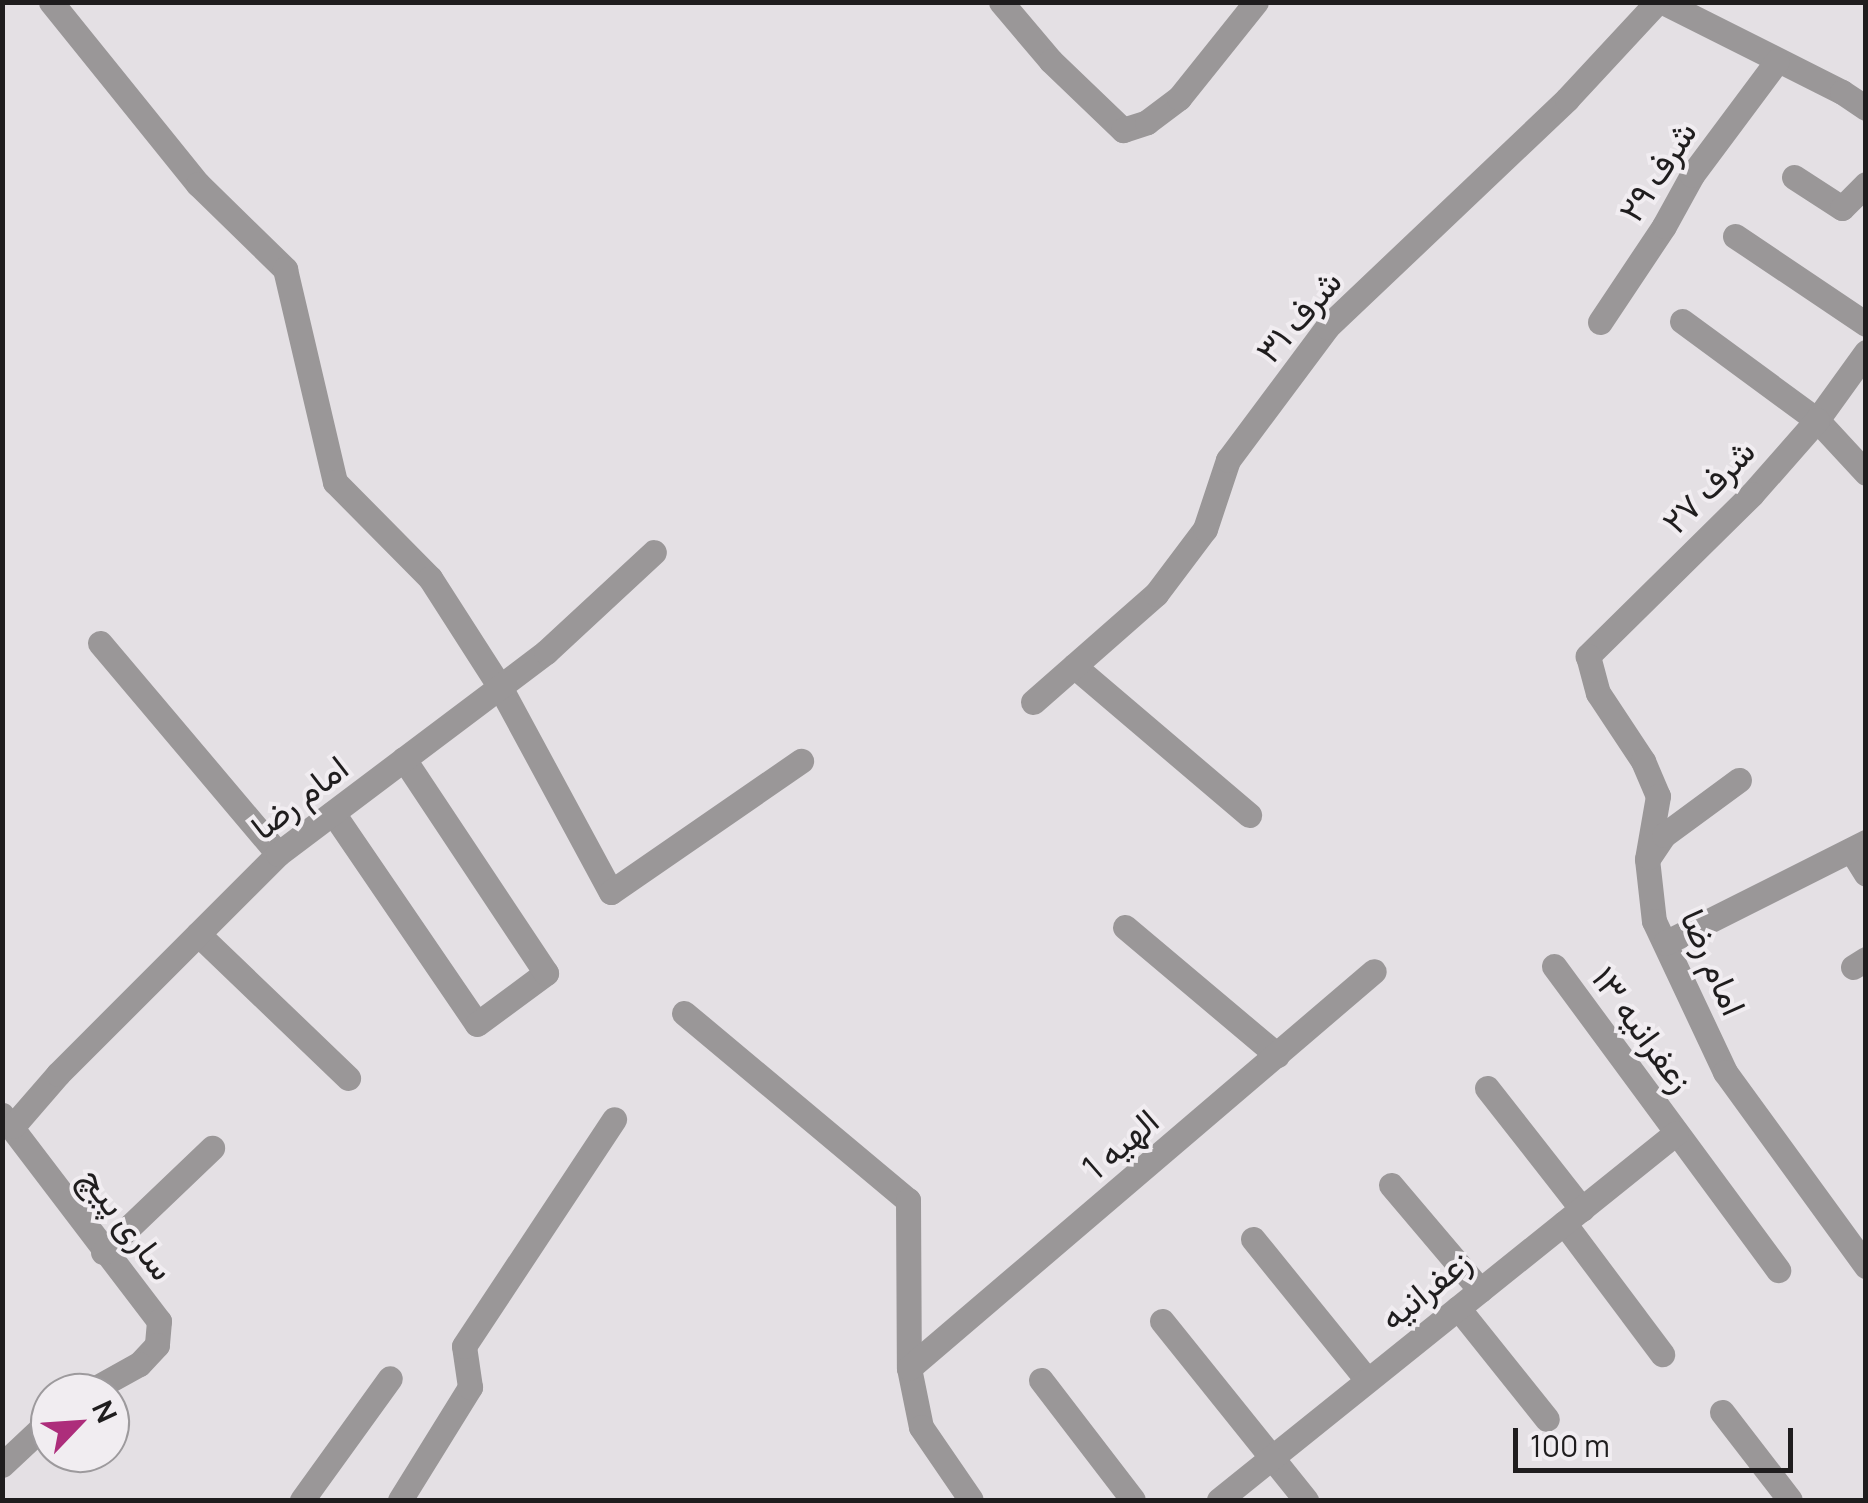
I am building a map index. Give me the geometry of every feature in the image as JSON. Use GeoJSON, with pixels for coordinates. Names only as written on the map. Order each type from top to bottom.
{"type":"FeatureCollection","features":[{"type":"Feature","properties":{"kind":"street"},"geometry":{"type":"LineString","coordinates":[[51,2],[198,184],[284,269],[335,482],[430,578],[500,687],[611,892],[801,761]]}},
{"type":"Feature","properties":{"kind":"street"},"geometry":{"type":"LineString","coordinates":[[1001,2],[1051,61],[1123,130],[1147,122],[1179,98],[1256,2]]}},
{"type":"Feature","properties":{"kind":"street"},"geometry":{"type":"LineString","coordinates":[[1660,2],[1842,92],[1866,108]]}},
{"type":"Feature","properties":{"kind":"street","name":"شرف ۳۱"},"geometry":{"type":"LineString","coordinates":[[1033,702],[1156,594],[1205,529],[1228,460],[1327,327],[1567,98],[1660,2]]}},
{"type":"Feature","properties":{"kind":"street","name":"شرف ۲۹"},"geometry":{"type":"LineString","coordinates":[[1600,322],[1664,226],[1692,175],[1777,61]]}},
{"type":"Feature","properties":{"kind":"street"},"geometry":{"type":"LineString","coordinates":[[1794,177],[1842,208],[1866,184]]}},
{"type":"Feature","properties":{"kind":"street"},"geometry":{"type":"LineString","coordinates":[[1735,236],[1866,324]]}},
{"type":"Feature","properties":{"kind":"street"},"geometry":{"type":"LineString","coordinates":[[1682,321],[1818,420],[1866,473]]}},
{"type":"Feature","properties":{"kind":"street","name":"شرف ۲۷"},"geometry":{"type":"LineString","coordinates":[[1588,656],[1752,494],[1818,420],[1866,352]]}},
{"type":"Feature","properties":{"kind":"street","name":"امام رضا"},"geometry":{"type":"LineString","coordinates":[[8,1121],[278,854],[546,652],[654,552]]}},
{"type":"Feature","properties":{"kind":"street"},"geometry":{"type":"LineString","coordinates":[[100,643],[278,854]]}},
{"type":"Feature","properties":{"kind":"street","name":"امام رضا"},"geometry":{"type":"LineString","coordinates":[[1588,656],[1598,694],[1643,761],[1658,796],[1647,859],[1654,921],[1664,944],[1724,1072],[1866,1266]]}},
{"type":"Feature","properties":{"kind":"street"},"geometry":{"type":"LineString","coordinates":[[1074,666],[1249,815]]}},
{"type":"Feature","properties":{"kind":"street"},"geometry":{"type":"LineString","coordinates":[[333,813],[477,1024],[546,973],[404,759]]}},
{"type":"Feature","properties":{"kind":"street"},"geometry":{"type":"LineString","coordinates":[[1647,859],[1664,835],[1739,780]]}},
{"type":"Feature","properties":{"kind":"street"},"geometry":{"type":"LineString","coordinates":[[1664,944],[1858,846],[1866,874]]}},
{"type":"Feature","properties":{"kind":"street"},"geometry":{"type":"LineString","coordinates":[[1125,928],[1276,1056]]}},
{"type":"Feature","properties":{"kind":"street"},"geometry":{"type":"LineString","coordinates":[[198,934],[348,1078]]}},
{"type":"Feature","properties":{"kind":"street","name":"زعفرانیه ۱۳"},"geometry":{"type":"LineString","coordinates":[[1554,966],[1778,1270]]}},
{"type":"Feature","properties":{"kind":"street","name":"الهیه 1"},"geometry":{"type":"LineString","coordinates":[[910,1368],[1374,972]]}},
{"type":"Feature","properties":{"kind":"street"},"geometry":{"type":"LineString","coordinates":[[684,1013],[908,1200],[910,1368],[922,1427],[971,1500]]}},
{"type":"Feature","properties":{"kind":"street"},"geometry":{"type":"LineString","coordinates":[[1487,1088],[1662,1354]]}},
{"type":"Feature","properties":{"kind":"street"},"geometry":{"type":"LineString","coordinates":[[400,1500],[470,1387],[464,1346],[614,1119]]}},
{"type":"Feature","properties":{"kind":"street","name":"ساری پیچ"},"geometry":{"type":"LineString","coordinates":[[8,1121],[103,1252],[159,1321],[156,1345],[138,1364],[122,1373]]}},
{"type":"Feature","properties":{"kind":"street","name":"زعفرانیه"},"geometry":{"type":"LineString","coordinates":[[1219,1500],[1676,1133]]}},
{"type":"Feature","properties":{"kind":"street"},"geometry":{"type":"LineString","coordinates":[[103,1252],[212,1148]]}},
{"type":"Feature","properties":{"kind":"street"},"geometry":{"type":"LineString","coordinates":[[1391,1184],[1480,1290]]}},
{"type":"Feature","properties":{"kind":"street"},"geometry":{"type":"LineString","coordinates":[[1253,1239],[1367,1380]]}},
{"type":"Feature","properties":{"kind":"street"},"geometry":{"type":"LineString","coordinates":[[1458,1308],[1546,1419]]}},
{"type":"Feature","properties":{"kind":"street"},"geometry":{"type":"LineString","coordinates":[[1162,1321],[1306,1500]]}},
{"type":"Feature","properties":{"kind":"street"},"geometry":{"type":"LineString","coordinates":[[302,1500],[390,1378]]}},
{"type":"Feature","properties":{"kind":"street"},"geometry":{"type":"LineString","coordinates":[[1041,1380],[1133,1500]]}},
{"type":"Feature","properties":{"kind":"street"},"geometry":{"type":"LineString","coordinates":[[1722,1412],[1790,1500]]}},
{"type":"Feature","properties":{"kind":"street"},"geometry":{"type":"LineString","coordinates":[[2,1465],[30,1439]]}}]}
